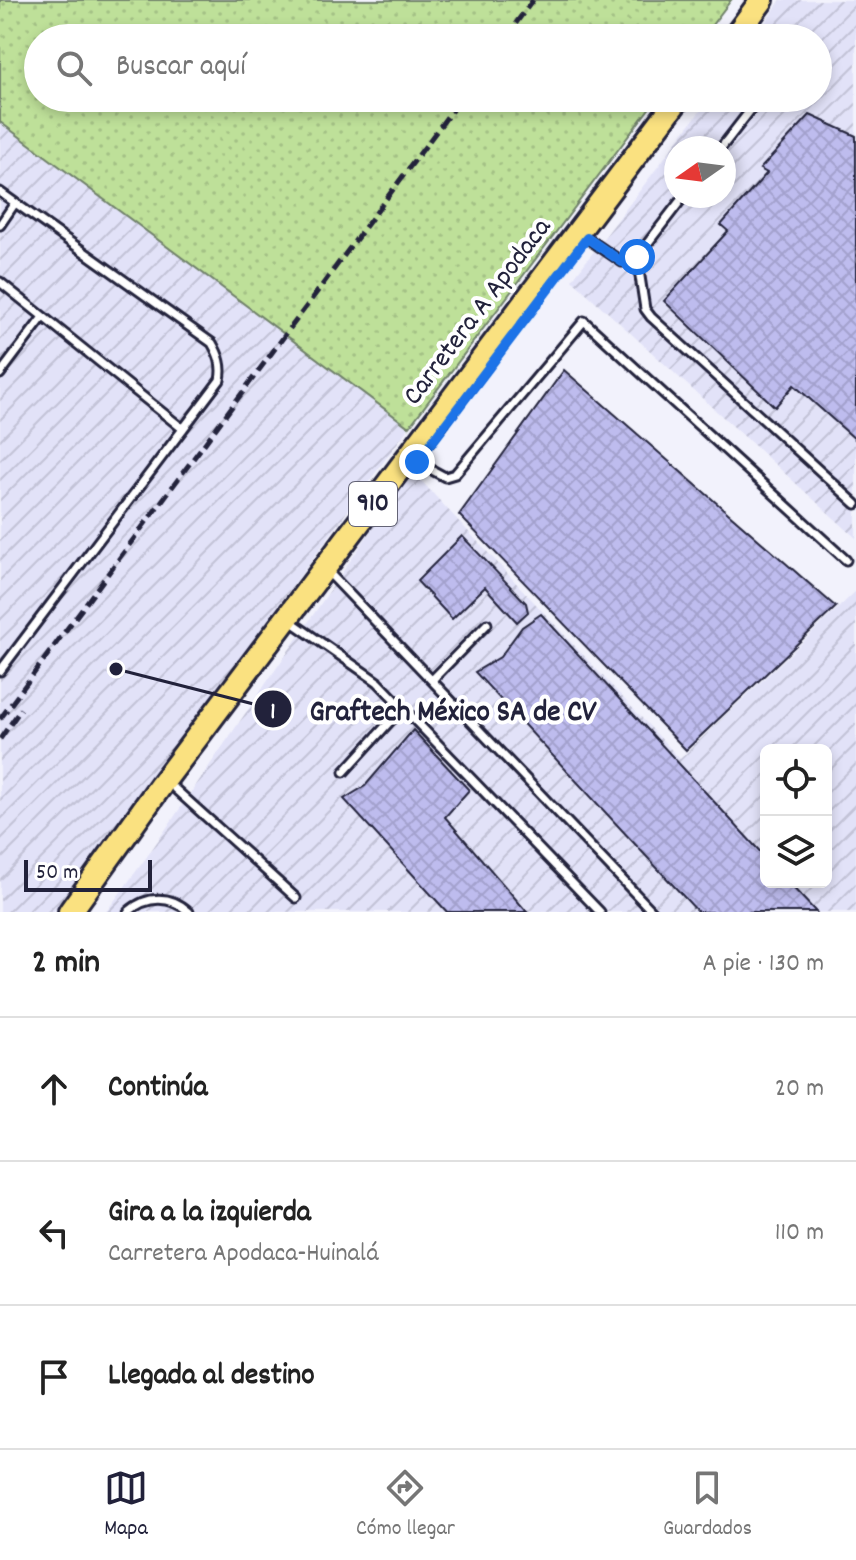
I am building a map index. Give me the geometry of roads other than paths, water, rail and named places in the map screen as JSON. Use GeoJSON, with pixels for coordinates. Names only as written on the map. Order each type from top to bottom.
{"type":"FeatureCollection","features":[{"type":"Feature","properties":{"kind":"main road"},"geometry":{"type":"LineString","coordinates":[[733,24],[751,0]]}},
{"type":"Feature","properties":{"kind":"main road"},"geometry":{"type":"LineString","coordinates":[[744,24],[762,0]]}},
{"type":"Feature","properties":{"kind":"main road","name":"Carretera A Apodaca"},"geometry":{"type":"LineString","coordinates":[[70,912],[161,785],[668,112]]}},
{"type":"Feature","properties":{"kind":"main road","name":"910"},"geometry":{"type":"LineString","coordinates":[[83,912],[680,112]]}},
{"type":"Feature","properties":{"kind":"lane"},"geometry":{"type":"LineString","coordinates":[[730,136],[749,112]]}},
{"type":"Feature","properties":{"kind":"lane"},"geometry":{"type":"LineString","coordinates":[[0,192],[212,343],[221,363],[220,380],[0,671]]}},
{"type":"Feature","properties":{"kind":"lane"},"geometry":{"type":"LineString","coordinates":[[0,225],[15,203]]}},
{"type":"Feature","properties":{"kind":"lane"},"geometry":{"type":"LineString","coordinates":[[587,238],[622,262],[637,257],[675,208]]}},
{"type":"Feature","properties":{"kind":"lane"},"geometry":{"type":"LineString","coordinates":[[637,257],[645,309],[651,317],[856,504]]}},
{"type":"Feature","properties":{"kind":"lane"},"geometry":{"type":"LineString","coordinates":[[0,282],[183,429]]}},
{"type":"Feature","properties":{"kind":"lane"},"geometry":{"type":"LineString","coordinates":[[0,374],[43,317]]}},
{"type":"Feature","properties":{"kind":"lane"},"geometry":{"type":"LineString","coordinates":[[417,462],[445,477],[455,474],[584,321],[846,560]]}},
{"type":"Feature","properties":{"kind":"lane"},"geometry":{"type":"LineString","coordinates":[[332,576],[653,912]]}},
{"type":"Feature","properties":{"kind":"lane"},"geometry":{"type":"LineString","coordinates":[[432,680],[487,624]]}},
{"type":"Feature","properties":{"kind":"lane"},"geometry":{"type":"LineString","coordinates":[[296,625],[365,670],[600,912]]}},
{"type":"Feature","properties":{"kind":"lane"},"geometry":{"type":"LineString","coordinates":[[344,772],[403,707]]}},
{"type":"Feature","properties":{"kind":"lane"},"geometry":{"type":"LineString","coordinates":[[175,789],[296,898]]}},
{"type":"Feature","properties":{"kind":"lane"},"geometry":{"type":"LineString","coordinates":[[128,912],[147,901],[164,898],[189,912]]}},
{"type":"Feature","properties":{"kind":"railway"},"geometry":{"type":"LineString","coordinates":[[515,24],[533,0]]}},
{"type":"Feature","properties":{"kind":"railway"},"geometry":{"type":"LineString","coordinates":[[0,719],[451,112]]}},
{"type":"Feature","properties":{"kind":"railway"},"geometry":{"type":"LineString","coordinates":[[0,739],[21,709]]}},
{"type":"Feature","properties":{"kind":"place","name":"Graftech México SA de CV"},"geometry":{"type":"Point","coordinates":[116,669]}}]}
